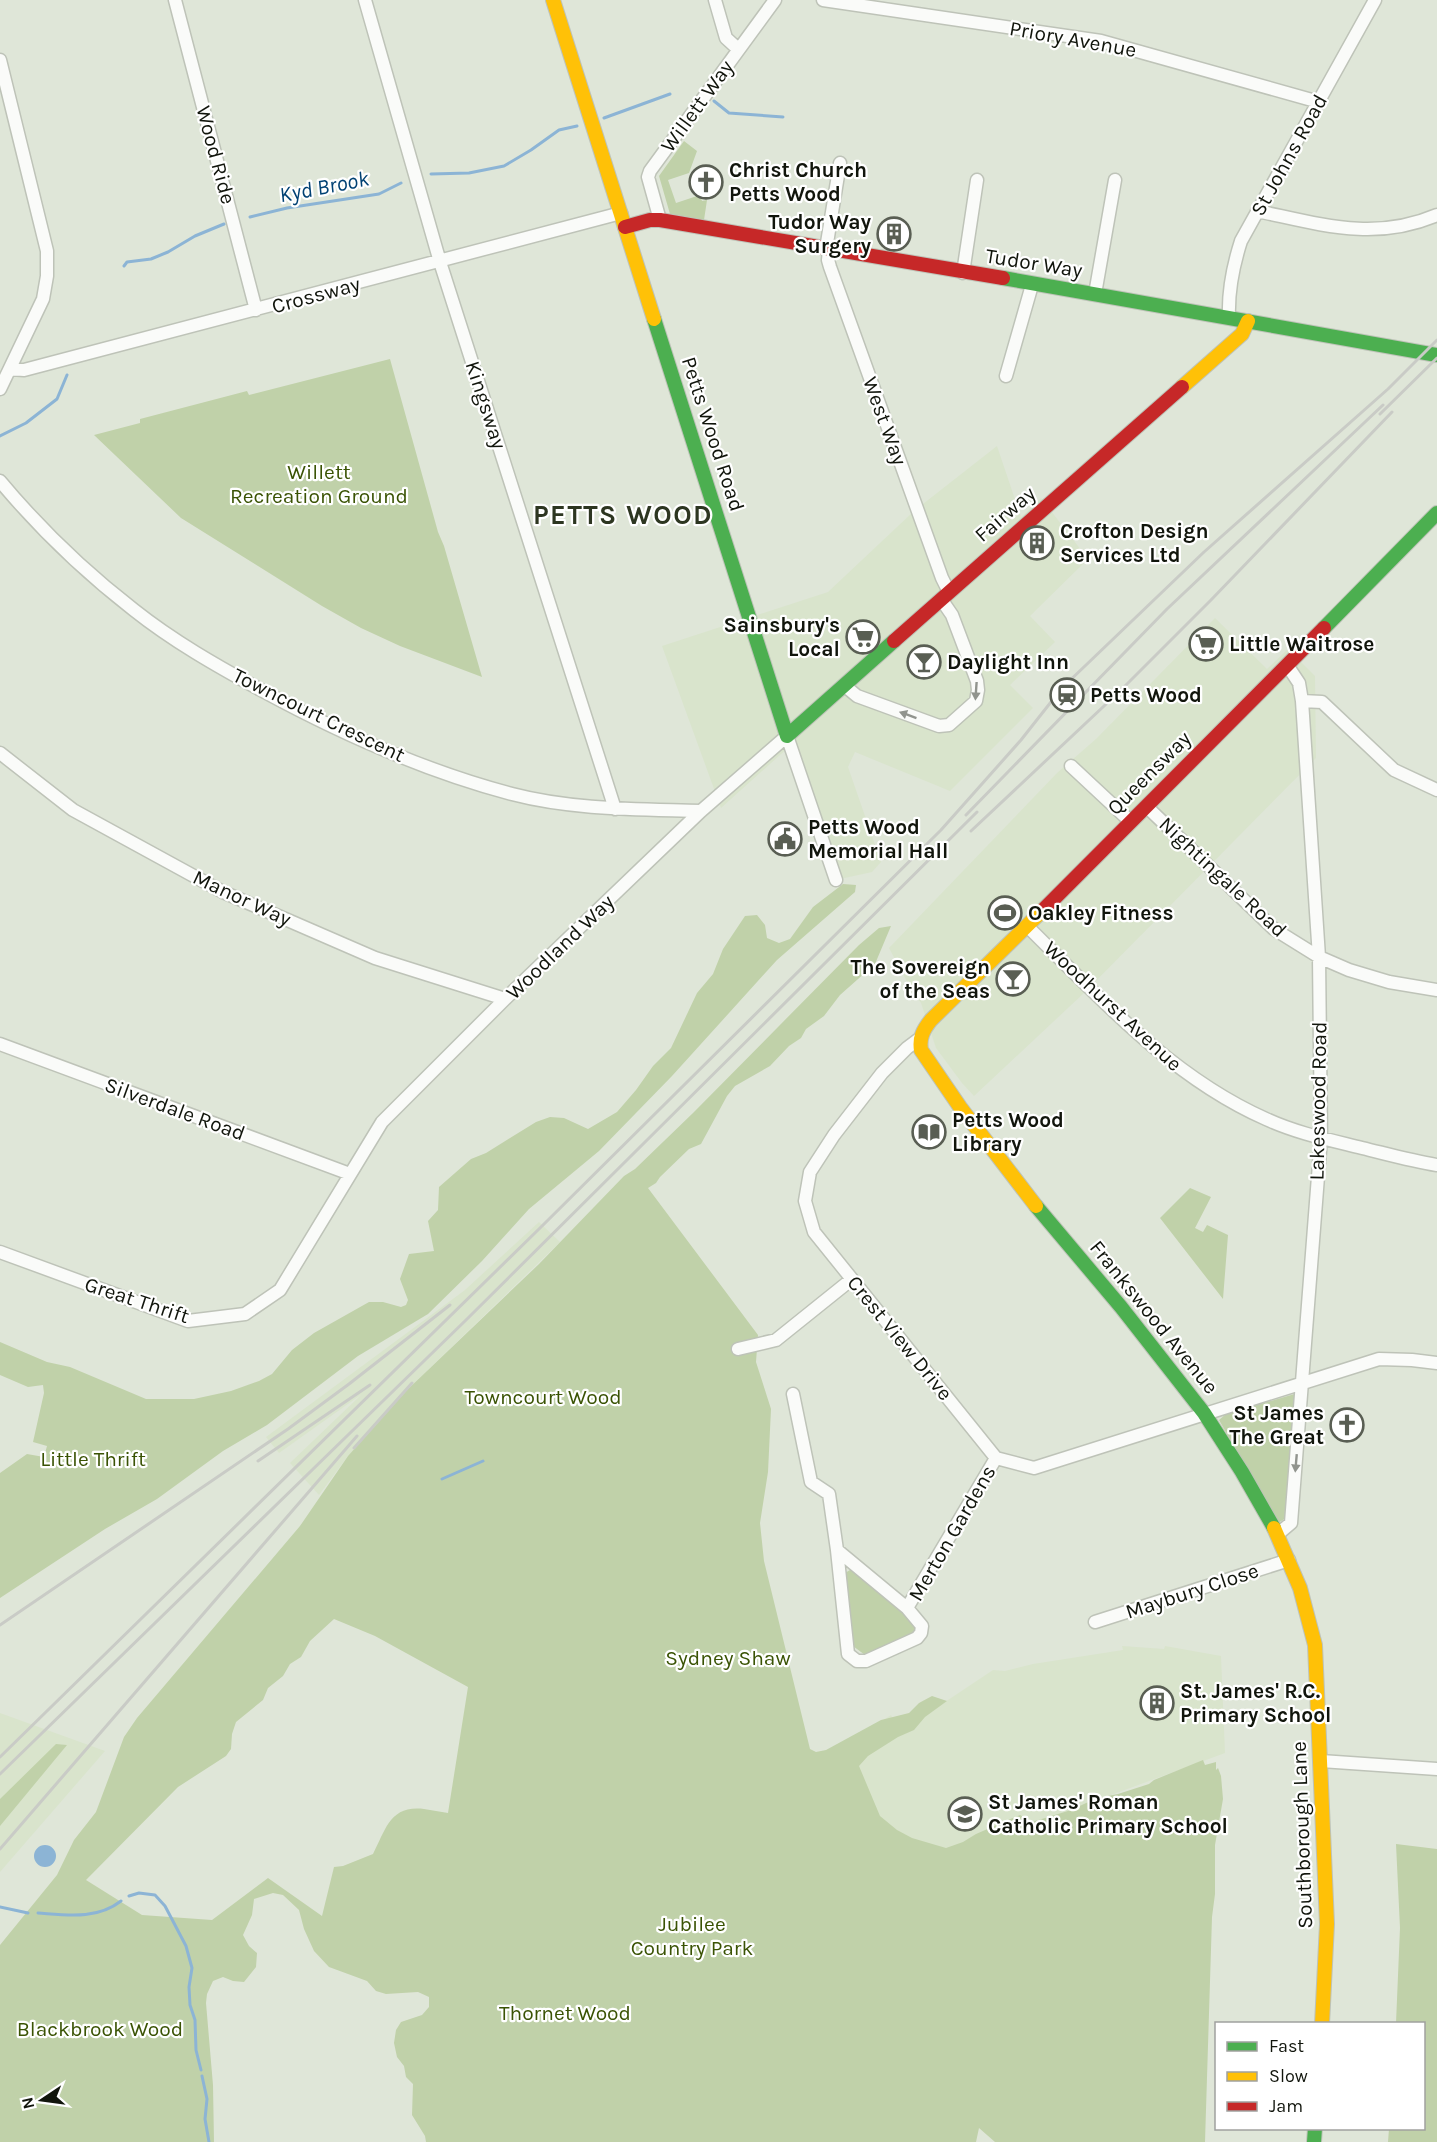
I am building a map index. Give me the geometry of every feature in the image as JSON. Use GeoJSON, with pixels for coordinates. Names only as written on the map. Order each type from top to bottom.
{"type":"FeatureCollection","features":[{"type":"Feature","properties":{"kind":"street","name":"Wood Ride"},"geometry":{"type":"LineString","coordinates":[[176,0],[256,310]]}},
{"type":"Feature","properties":{"kind":"street","name":"Kingsway"},"geometry":{"type":"LineString","coordinates":[[365,0],[440,262],[615,809]]}},
{"type":"Feature","properties":{"kind":"street","name":"Petts Wood Road"},"geometry":{"type":"LineString","coordinates":[[553,0],[787,735],[836,880]]}},
{"type":"Feature","properties":{"kind":"street"},"geometry":{"type":"LineString","coordinates":[[715,0],[726,38],[738,49]]}},
{"type":"Feature","properties":{"kind":"street","name":"Willett Way"},"geometry":{"type":"LineString","coordinates":[[660,220],[648,177],[650,171],[775,0]]}},
{"type":"Feature","properties":{"kind":"street","name":"Priory Avenue"},"geometry":{"type":"LineString","coordinates":[[823,0],[1101,41],[1319,102]]}},
{"type":"Feature","properties":{"kind":"street","name":"St Johns Road"},"geometry":{"type":"LineString","coordinates":[[1229,317],[1228,302],[1241,241],[1375,0]]}},
{"type":"Feature","properties":{"kind":"street"},"geometry":{"type":"LineString","coordinates":[[0,60],[47,251],[47,276],[43,298],[0,389]]}},
{"type":"Feature","properties":{"kind":"street","name":"West Way"},"geometry":{"type":"LineString","coordinates":[[840,164],[827,250],[828,260],[942,578],[945,596],[977,681],[978,690],[976,701],[946,727],[857,696],[845,686]]}},
{"type":"Feature","properties":{"kind":"street"},"geometry":{"type":"LineString","coordinates":[[963,273],[977,180]]}},
{"type":"Feature","properties":{"kind":"street"},"geometry":{"type":"LineString","coordinates":[[1095,294],[1115,180]]}},
{"type":"Feature","properties":{"kind":"street"},"geometry":{"type":"LineString","coordinates":[[1257,211],[1340,228],[1371,230],[1398,228],[1437,215]]}},
{"type":"Feature","properties":{"kind":"street","name":"Crossway"},"geometry":{"type":"LineString","coordinates":[[10,369],[24,370],[621,213]]}},
{"type":"Feature","properties":{"kind":"street","name":"Tudor Way"},"geometry":{"type":"LineString","coordinates":[[625,227],[650,220],[660,220],[1229,317],[1437,355]]}},
{"type":"Feature","properties":{"kind":"street"},"geometry":{"type":"LineString","coordinates":[[1006,376],[1032,285]]}},
{"type":"Feature","properties":{"kind":"street","name":"Fairway"},"geometry":{"type":"LineString","coordinates":[[787,735],[797,729],[1242,334],[1248,321]]}},
{"type":"Feature","properties":{"kind":"street","name":"Towncourt Crescent"},"geometry":{"type":"LineString","coordinates":[[0,481],[78,564],[134,610],[190,649],[302,712],[364,741],[438,771],[513,795],[615,809],[701,812]]}},
{"type":"Feature","properties":{"kind":"street","name":"Queensway"},"geometry":{"type":"LineString","coordinates":[[919,1039],[928,1024],[1437,513]]}},
{"type":"Feature","properties":{"kind":"street","name":"Lakeswood Road"},"geometry":{"type":"LineString","coordinates":[[1278,1534],[1291,1523],[1321,1138],[1319,957],[1302,701],[1299,683],[1287,665]]}},
{"type":"Feature","properties":{"kind":"street"},"geometry":{"type":"LineString","coordinates":[[1302,701],[1322,702],[1394,770],[1437,790]]}},
{"type":"Feature","properties":{"kind":"street","name":"Woodland Way"},"geometry":{"type":"LineString","coordinates":[[350,1174],[382,1122],[505,999],[701,812],[787,735]]}},
{"type":"Feature","properties":{"kind":"street","name":"Manor Way"},"geometry":{"type":"LineString","coordinates":[[0,753],[73,810],[223,892],[375,958],[505,999]]}},
{"type":"Feature","properties":{"kind":"street"},"geometry":{"type":"LineString","coordinates":[[1071,766],[1131,822]]}},
{"type":"Feature","properties":{"kind":"street","name":"Nightingale Road"},"geometry":{"type":"LineString","coordinates":[[1146,806],[1274,929],[1319,957],[1349,970],[1389,982],[1437,990]]}},
{"type":"Feature","properties":{"kind":"street","name":"Woodhurst Avenue"},"geometry":{"type":"LineString","coordinates":[[1027,926],[1133,1030],[1182,1070],[1224,1096],[1266,1120],[1321,1138],[1437,1165]]}},
{"type":"Feature","properties":{"kind":"street","name":"Crest View Drive"},"geometry":{"type":"LineString","coordinates":[[919,1039],[882,1073],[834,1135],[810,1172],[805,1201],[814,1232],[996,1458]]}},
{"type":"Feature","properties":{"kind":"street","name":"Frankswood Avenue"},"geometry":{"type":"LineString","coordinates":[[919,1039],[921,1050],[966,1115],[1046,1219],[1121,1307],[1204,1413],[1278,1534],[1300,1588],[1315,1645]]}},
{"type":"Feature","properties":{"kind":"street","name":"Silverdale Road"},"geometry":{"type":"LineString","coordinates":[[0,1044],[350,1174]]}},
{"type":"Feature","properties":{"kind":"street","name":"Great Thrift"},"geometry":{"type":"LineString","coordinates":[[0,1252],[188,1321],[245,1314],[280,1290],[350,1174]]}},
{"type":"Feature","properties":{"kind":"street"},"geometry":{"type":"LineString","coordinates":[[738,1349],[776,1340],[852,1279]]}},
{"type":"Feature","properties":{"kind":"street"},"geometry":{"type":"LineString","coordinates":[[996,1458],[1034,1468],[1379,1359],[1412,1360],[1437,1364]]}},
{"type":"Feature","properties":{"kind":"street","name":"Merton Gardens"},"geometry":{"type":"LineString","coordinates":[[793,1395],[811,1482],[829,1494],[848,1654],[857,1661],[866,1661],[917,1638],[922,1626],[907,1608],[837,1550]]}},
{"type":"Feature","properties":{"kind":"street","name":"Merton Gardens"},"geometry":{"type":"LineString","coordinates":[[907,1608],[996,1458]]}},
{"type":"Feature","properties":{"kind":"street","name":"Maybury Close"},"geometry":{"type":"LineString","coordinates":[[1095,1622],[1289,1560]]}},
{"type":"Feature","properties":{"kind":"street","name":"Southborough Lane"},"geometry":{"type":"LineString","coordinates":[[1315,1645],[1327,1924],[1322,2022]]}},
{"type":"Feature","properties":{"kind":"street"},"geometry":{"type":"LineString","coordinates":[[1321,1761],[1437,1768]]}},
{"type":"Feature","properties":{"kind":"shaded area"},"geometry":{"type":"Polygon","coordinates":[[[997,446],[1021,517],[1041,498],[1088,559],[1030,616],[1055,642],[1010,685],[1033,708],[950,791],[855,752],[848,767],[881,862],[872,872],[840,879],[790,746],[721,808],[662,646],[828,592],[914,511],[997,446]]]}},
{"type":"Feature","properties":{"kind":"shaded area"},"geometry":{"type":"Polygon","coordinates":[[[1215,618],[1267,669],[1288,649],[1315,676],[1316,758],[1084,993],[974,1096],[936,1048],[921,1003],[889,948],[1057,773],[1096,739],[1215,618]]]}},
{"type":"Feature","properties":{"kind":"shaded area"},"geometry":{"type":"Polygon","coordinates":[[[539,1222],[560,1242],[406,1391],[348,1456],[319,1495],[290,1463],[362,1394],[279,1453],[266,1437],[465,1290],[539,1222]]]}},
{"type":"Feature","properties":{"kind":"shaded area","name":"St James' Roman Catholic Primary School"},"geometry":{"type":"Polygon","coordinates":[[[1122,1646],[1164,1649],[1165,1646],[1221,1656],[1225,1753],[894,1875],[843,1747],[891,1715],[894,1722],[948,1700],[993,1670],[1005,1671],[1033,1664],[1123,1650],[1122,1646]]]}},
{"type":"Feature","properties":{"kind":"shaded area"},"geometry":{"type":"Polygon","coordinates":[[[0,1713],[105,1751],[0,1872],[0,1713]]]}},
{"type":"Feature","properties":{"kind":"green space"},"geometry":{"type":"Polygon","coordinates":[[[684,141],[697,151],[689,173],[668,180],[676,203],[700,195],[702,201],[707,200],[704,220],[670,214],[659,176],[684,141]]]}},
{"type":"Feature","properties":{"kind":"green space","name":"Willett Recreation Ground"},"geometry":{"type":"Polygon","coordinates":[[[390,359],[438,532],[482,677],[400,646],[322,606],[181,518],[94,435],[140,423],[140,419],[247,391],[249,395],[390,359]]]}},
{"type":"Feature","properties":{"kind":"green space","name":"Little Thrift"},"geometry":{"type":"Polygon","coordinates":[[[843,884],[856,885],[855,892],[777,960],[672,1076],[599,1151],[529,1209],[482,1261],[428,1314],[358,1356],[267,1425],[223,1451],[157,1499],[105,1529],[0,1598],[0,1473],[27,1454],[44,1457],[47,1446],[33,1442],[44,1393],[43,1385],[28,1387],[0,1375],[0,1342],[47,1362],[70,1367],[146,1399],[194,1399],[231,1391],[272,1374],[292,1350],[314,1333],[369,1302],[383,1302],[401,1307],[406,1305],[408,1300],[400,1279],[409,1254],[434,1251],[428,1221],[438,1210],[439,1187],[471,1159],[486,1153],[536,1122],[550,1117],[564,1118],[588,1129],[617,1112],[653,1066],[671,1048],[697,993],[713,974],[723,949],[745,916],[757,915],[765,925],[767,938],[779,943],[790,939],[813,907],[843,884]]]}},
{"type":"Feature","properties":{"kind":"green space","name":"Jubilee Country Park"},"geometry":{"type":"Polygon","coordinates":[[[891,926],[875,964],[840,995],[824,1016],[806,1029],[801,1038],[789,1046],[770,1066],[735,1086],[727,1096],[701,1144],[689,1149],[656,1183],[648,1188],[758,1335],[756,1362],[771,1409],[768,1472],[760,1523],[764,1561],[810,1749],[816,1752],[826,1750],[881,1720],[909,1713],[919,1703],[932,1696],[947,1701],[925,1717],[914,1730],[868,1756],[859,1766],[880,1816],[897,1830],[912,1838],[946,1848],[1020,1815],[1032,1822],[1071,1810],[1097,1798],[1149,1784],[1203,1760],[1205,1765],[1216,1762],[1216,1770],[1218,1768],[1221,1776],[1223,1799],[1215,1845],[1205,2142],[995,2142],[979,2128],[976,2142],[426,2142],[425,2136],[412,2115],[413,2084],[406,2077],[404,2066],[397,2057],[394,2043],[396,2030],[401,2022],[422,2015],[429,2007],[429,1997],[418,1992],[386,1994],[376,1991],[367,1981],[329,1967],[314,1951],[304,1929],[299,1910],[283,1895],[273,1893],[254,1899],[252,1915],[243,1935],[249,1946],[257,1953],[256,1967],[244,1982],[223,1977],[213,1981],[207,1994],[214,2142],[0,2142],[0,1945],[57,1875],[74,1840],[96,1812],[124,1737],[137,1718],[300,1526],[348,1456],[406,1391],[539,1264],[624,1176],[635,1169],[693,1113],[859,945],[879,928],[891,926]],[[334,1619],[310,1641],[301,1657],[290,1664],[283,1676],[268,1688],[263,1700],[236,1722],[231,1749],[226,1756],[178,1787],[86,1880],[142,1915],[212,1920],[268,1878],[322,1916],[334,1867],[343,1866],[373,1854],[386,1828],[396,1815],[413,1809],[448,1813],[468,1687],[375,1636],[334,1619]]]}},
{"type":"Feature","properties":{"kind":"green space"},"geometry":{"type":"Polygon","coordinates":[[[1190,1188],[1211,1197],[1195,1228],[1203,1232],[1207,1225],[1228,1235],[1223,1299],[1160,1218],[1190,1188]]]}},
{"type":"Feature","properties":{"kind":"green space"},"geometry":{"type":"Polygon","coordinates":[[[1298,1393],[1286,1518],[1278,1523],[1219,1420],[1226,1414],[1298,1393]]]}},
{"type":"Feature","properties":{"kind":"green space"},"geometry":{"type":"Polygon","coordinates":[[[855,1570],[915,1623],[916,1635],[870,1655],[865,1655],[853,1646],[844,1579],[845,1573],[855,1570]]]}},
{"type":"Feature","properties":{"kind":"green space"},"geometry":{"type":"Polygon","coordinates":[[[56,1744],[67,1745],[0,1826],[0,1799],[56,1744]]]}},
{"type":"Feature","properties":{"kind":"green space"},"geometry":{"type":"Polygon","coordinates":[[[1396,1844],[1437,1849],[1437,2142],[1388,2142],[1389,2130],[1425,2130],[1425,2022],[1396,2022],[1400,1928],[1396,1844]]]}},
{"type":"Feature","properties":{"kind":"water"},"geometry":{"type":"Polygon","coordinates":[[[45,1845],[53,1848],[56,1856],[53,1864],[45,1867],[37,1864],[34,1856],[37,1848],[45,1845]]]}},
{"type":"Feature","properties":{"kind":"waterway","name":"Kyd Brook"},"geometry":{"type":"LineString","coordinates":[[604,118],[670,94]]}},
{"type":"Feature","properties":{"kind":"waterway","name":"Kyd Brook"},"geometry":{"type":"LineString","coordinates":[[714,101],[729,113],[783,117]]}},
{"type":"Feature","properties":{"kind":"waterway","name":"Kyd Brook"},"geometry":{"type":"LineString","coordinates":[[431,174],[469,173],[504,166],[559,130],[577,126]]}},
{"type":"Feature","properties":{"kind":"waterway","name":"Kyd Brook"},"geometry":{"type":"LineString","coordinates":[[250,217],[287,208],[379,194],[401,183]]}},
{"type":"Feature","properties":{"kind":"waterway","name":"Kyd Brook"},"geometry":{"type":"LineString","coordinates":[[124,266],[127,262],[151,259],[168,252],[195,236],[224,224]]}},
{"type":"Feature","properties":{"kind":"waterway","name":"Kyd Brook"},"geometry":{"type":"LineString","coordinates":[[0,436],[26,423],[57,399],[67,375]]}},
{"type":"Feature","properties":{"kind":"waterway"},"geometry":{"type":"LineString","coordinates":[[442,1479],[483,1461]]}},
{"type":"Feature","properties":{"kind":"waterway"},"geometry":{"type":"LineString","coordinates":[[129,1896],[139,1893],[155,1895],[165,1906],[186,1946],[192,1968],[189,1987],[190,2005],[195,2020],[196,2050],[201,2070]]}},
{"type":"Feature","properties":{"kind":"waterway"},"geometry":{"type":"LineString","coordinates":[[38,1913],[92,1914],[121,1901]]}},
{"type":"Feature","properties":{"kind":"waterway"},"geometry":{"type":"LineString","coordinates":[[0,1907],[28,1913]]}},
{"type":"Feature","properties":{"kind":"waterway"},"geometry":{"type":"LineString","coordinates":[[202,2076],[207,2099],[205,2119],[209,2142]]}},
{"type":"Feature","properties":{"kind":"railway"},"geometry":{"type":"LineString","coordinates":[[0,1757],[539,1229],[941,830],[1021,740],[1062,688],[1204,552],[1388,389],[1437,340]]}},
{"type":"Feature","properties":{"kind":"railway"},"geometry":{"type":"LineString","coordinates":[[1380,414],[1437,358]]}},
{"type":"Feature","properties":{"kind":"railway"},"geometry":{"type":"LineString","coordinates":[[966,815],[1167,609],[1383,405]]}},
{"type":"Feature","properties":{"kind":"railway"},"geometry":{"type":"LineString","coordinates":[[971,831],[1120,691],[1392,412]]}},
{"type":"Feature","properties":{"kind":"railway"},"geometry":{"type":"LineString","coordinates":[[0,1774],[465,1321],[977,812]]}},
{"type":"Feature","properties":{"kind":"railway"},"geometry":{"type":"LineString","coordinates":[[0,1625],[288,1429],[450,1305]]}},
{"type":"Feature","properties":{"kind":"railway"},"geometry":{"type":"LineString","coordinates":[[354,1448],[412,1383]]}},
{"type":"Feature","properties":{"kind":"railway"},"geometry":{"type":"LineString","coordinates":[[258,1461],[370,1385]]}},
{"type":"Feature","properties":{"kind":"railway"},"geometry":{"type":"LineString","coordinates":[[0,1849],[357,1436]]}},
{"type":"Feature","properties":{"kind":"traffic: fast"},"geometry":{"type":"LineString","coordinates":[[1003,278],[1437,355]]}},
{"type":"Feature","properties":{"kind":"traffic: fast"},"geometry":{"type":"LineString","coordinates":[[654,319],[787,736],[894,641]]}},
{"type":"Feature","properties":{"kind":"traffic: fast"},"geometry":{"type":"LineString","coordinates":[[1324,628],[1437,513]]}},
{"type":"Feature","properties":{"kind":"traffic: fast"},"geometry":{"type":"LineString","coordinates":[[1036,1206],[1121,1307],[1204,1413],[1274,1528]]}},
{"type":"Feature","properties":{"kind":"traffic: fast"},"geometry":{"type":"LineString","coordinates":[[1314,2142],[1315,2130]]}},
{"type":"Feature","properties":{"kind":"traffic: slow"},"geometry":{"type":"LineString","coordinates":[[553,0],[654,319]]}},
{"type":"Feature","properties":{"kind":"traffic: slow"},"geometry":{"type":"LineString","coordinates":[[1182,387],[1242,334],[1248,321]]}},
{"type":"Feature","properties":{"kind":"traffic: slow"},"geometry":{"type":"LineString","coordinates":[[1036,1206],[960,1107],[921,1050],[921,1038],[931,1020],[1044,909]]}},
{"type":"Feature","properties":{"kind":"traffic: slow"},"geometry":{"type":"LineString","coordinates":[[1274,1528],[1300,1588],[1315,1645],[1327,1924],[1322,2022]]}},
{"type":"Feature","properties":{"kind":"traffic: jam"},"geometry":{"type":"LineString","coordinates":[[625,227],[650,220],[660,220],[1003,278]]}},
{"type":"Feature","properties":{"kind":"traffic: jam"},"geometry":{"type":"LineString","coordinates":[[894,641],[1182,387]]}},
{"type":"Feature","properties":{"kind":"traffic: jam"},"geometry":{"type":"LineString","coordinates":[[1044,909],[1324,628]]}},
{"type":"Feature","properties":{"kind":"place","name":"Christ Church Petts Wood"},"geometry":{"type":"Point","coordinates":[706,182]}},
{"type":"Feature","properties":{"kind":"place","name":"Tudor Way Surgery"},"geometry":{"type":"Point","coordinates":[894,234]}},
{"type":"Feature","properties":{"kind":"place","name":"Crofton Design Services Ltd"},"geometry":{"type":"Point","coordinates":[1037,543]}},
{"type":"Feature","properties":{"kind":"place","name":"Sainsbury's Local"},"geometry":{"type":"Point","coordinates":[863,637]}},
{"type":"Feature","properties":{"kind":"place","name":"Little Waitrose"},"geometry":{"type":"Point","coordinates":[1206,644]}},
{"type":"Feature","properties":{"kind":"place","name":"Daylight Inn"},"geometry":{"type":"Point","coordinates":[924,662]}},
{"type":"Feature","properties":{"kind":"place","name":"Petts Wood"},"geometry":{"type":"Point","coordinates":[1067,695]}},
{"type":"Feature","properties":{"kind":"place","name":"Petts Wood Memorial Hall"},"geometry":{"type":"Point","coordinates":[785,839]}},
{"type":"Feature","properties":{"kind":"place","name":"Oakley Fitness"},"geometry":{"type":"Point","coordinates":[1005,913]}},
{"type":"Feature","properties":{"kind":"place","name":"The Sovereign of the Seas"},"geometry":{"type":"Point","coordinates":[1013,979]}},
{"type":"Feature","properties":{"kind":"place","name":"Petts Wood Library"},"geometry":{"type":"Point","coordinates":[929,1132]}},
{"type":"Feature","properties":{"kind":"place","name":"St James The Great"},"geometry":{"type":"Point","coordinates":[1347,1425]}},
{"type":"Feature","properties":{"kind":"place","name":"St. James' R.C. Primary School"},"geometry":{"type":"Point","coordinates":[1157,1703]}},
{"type":"Feature","properties":{"kind":"place","name":"St James' Roman Catholic Primary School"},"geometry":{"type":"Point","coordinates":[965,1814]}},
{"type":"Feature","properties":{"kind":"district","name":"PETTS WOOD"},"geometry":{"type":"Point","coordinates":[623,515]}},
{"type":"Feature","properties":{"kind":"park label","name":"Towncourt Wood"},"geometry":{"type":"Point","coordinates":[543,1397]}},
{"type":"Feature","properties":{"kind":"park label","name":"Sydney Shaw"},"geometry":{"type":"Point","coordinates":[728,1658]}},
{"type":"Feature","properties":{"kind":"park label","name":"Thornet Wood"},"geometry":{"type":"Point","coordinates":[565,2013]}},
{"type":"Feature","properties":{"kind":"park label","name":"Blackbrook Wood"},"geometry":{"type":"Point","coordinates":[100,2029]}}]}
